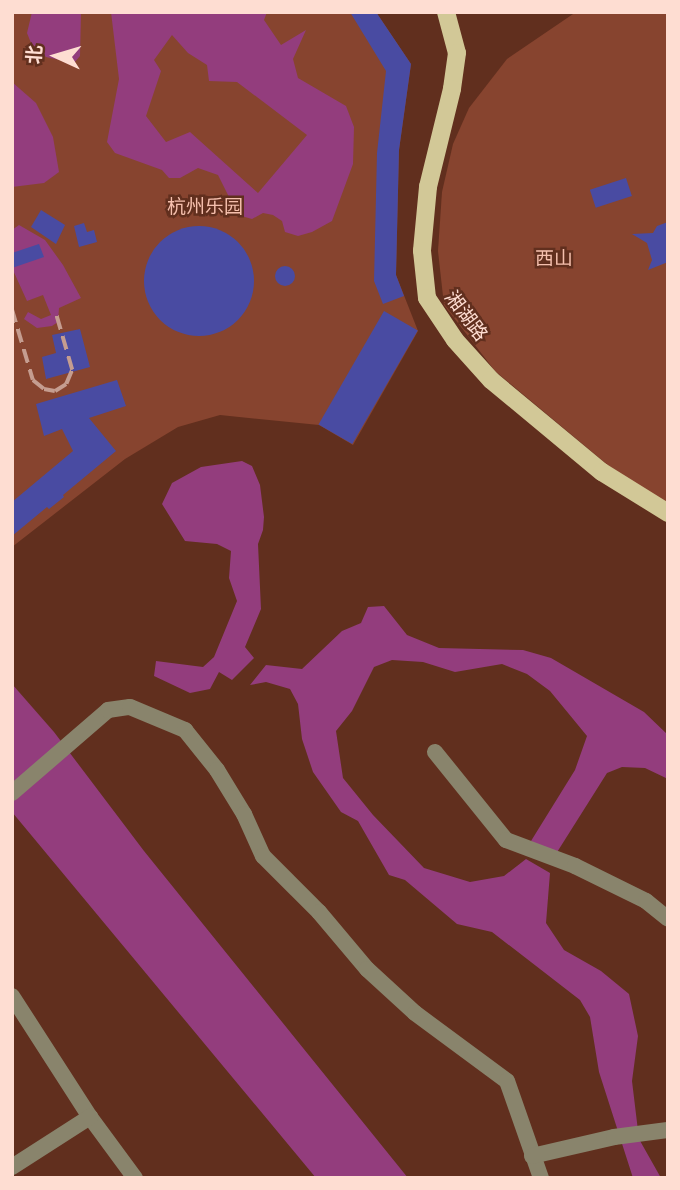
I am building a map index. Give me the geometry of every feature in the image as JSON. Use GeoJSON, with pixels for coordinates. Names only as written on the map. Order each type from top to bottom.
{"type":"FeatureCollection","features":[{"type":"Feature","properties":{"kind":"main road","name":"湘湖路"},"geometry":{"type":"LineString","coordinates":[[446,12],[457,53],[452,89],[428,187],[422,251],[427,298],[455,340],[491,380],[602,472],[668,513]]}},
{"type":"Feature","properties":{"kind":"street"},"geometry":{"type":"LineString","coordinates":[[12,793],[108,710],[130,707],[185,730],[217,770],[244,814],[263,856],[318,912],[367,969],[415,1013],[507,1081],[541,1178]]}},
{"type":"Feature","properties":{"kind":"street"},"geometry":{"type":"LineString","coordinates":[[435,752],[506,840],[575,866],[646,901],[668,919]]}},
{"type":"Feature","properties":{"kind":"street"},"geometry":{"type":"LineString","coordinates":[[12,996],[90,1117],[135,1178]]}},
{"type":"Feature","properties":{"kind":"street"},"geometry":{"type":"LineString","coordinates":[[12,1167],[90,1117]]}},
{"type":"Feature","properties":{"kind":"street"},"geometry":{"type":"LineString","coordinates":[[532,1156],[614,1137],[668,1130]]}},
{"type":"Feature","properties":{"kind":"green space","name":"杭州乐园"},"geometry":{"type":"Polygon","coordinates":[[[12,12],[376,12],[411,64],[399,150],[396,275],[418,331],[353,445],[319,425],[220,415],[178,427],[125,459],[12,547],[12,12]]]}},
{"type":"Feature","properties":{"kind":"green space","name":"西山"},"geometry":{"type":"Polygon","coordinates":[[[576,12],[668,12],[668,504],[609,466],[495,371],[444,305],[438,251],[442,192],[453,144],[469,108],[507,59],[576,12]]]}},
{"type":"Feature","properties":{"kind":"shaded area"},"geometry":{"type":"Polygon","coordinates":[[[32,12],[81,12],[80,56],[74,63],[46,57],[31,43],[27,33],[32,12]]]}},
{"type":"Feature","properties":{"kind":"shaded area"},"geometry":{"type":"Polygon","coordinates":[[[111,12],[267,12],[264,20],[281,45],[306,30],[293,59],[298,78],[346,106],[354,127],[353,164],[332,221],[298,236],[285,232],[282,221],[273,215],[263,213],[252,219],[238,215],[218,175],[198,168],[180,178],[169,178],[162,170],[115,153],[107,142],[119,79],[111,12]],[[172,35],[154,60],[161,71],[146,116],[166,142],[190,132],[258,193],[307,135],[237,82],[209,81],[207,65],[188,53],[172,35]]]}},
{"type":"Feature","properties":{"kind":"shaded area"},"geometry":{"type":"Polygon","coordinates":[[[12,82],[36,103],[53,137],[59,172],[44,183],[12,187],[12,82]]]}},
{"type":"Feature","properties":{"kind":"shaded area"},"geometry":{"type":"Polygon","coordinates":[[[19,225],[45,240],[63,265],[81,298],[59,308],[58,322],[52,326],[37,328],[24,319],[28,312],[41,319],[51,315],[43,295],[27,301],[12,268],[12,230],[19,225]]]}},
{"type":"Feature","properties":{"kind":"shaded area"},"geometry":{"type":"Polygon","coordinates":[[[242,461],[252,466],[260,485],[264,517],[258,544],[261,609],[245,647],[254,658],[232,680],[219,672],[210,689],[190,693],[154,676],[156,661],[203,667],[214,657],[237,601],[229,578],[231,551],[217,544],[185,541],[162,504],[172,483],[201,467],[242,461]]]}},
{"type":"Feature","properties":{"kind":"shaded area"},"geometry":{"type":"Polygon","coordinates":[[[384,606],[407,635],[439,648],[523,650],[551,658],[644,712],[668,735],[668,779],[645,768],[622,767],[607,773],[554,857],[531,841],[575,770],[587,736],[550,691],[527,674],[502,664],[455,672],[423,662],[392,660],[374,667],[352,711],[336,731],[343,778],[373,815],[424,868],[470,882],[504,876],[526,859],[550,873],[546,923],[564,950],[601,971],[629,994],[638,1036],[632,1081],[639,1139],[661,1178],[633,1178],[599,1072],[590,1017],[580,1000],[492,932],[457,924],[405,880],[389,875],[358,821],[341,812],[313,772],[302,739],[298,704],[290,689],[266,682],[250,685],[266,665],[302,669],[342,631],[361,623],[368,607],[384,606]]]}},
{"type":"Feature","properties":{"kind":"shaded area"},"geometry":{"type":"Polygon","coordinates":[[[12,684],[54,732],[144,851],[408,1178],[316,1178],[12,812],[12,684]]]}},
{"type":"Feature","properties":{"kind":"building"},"geometry":{"type":"Polygon","coordinates":[[[350,12],[376,12],[411,64],[399,150],[396,275],[404,296],[383,304],[374,281],[377,153],[386,71],[350,12]]]}},
{"type":"Feature","properties":{"kind":"building"},"geometry":{"type":"Polygon","coordinates":[[[626,178],[632,196],[596,208],[590,190],[626,178]]]}},
{"type":"Feature","properties":{"kind":"building"},"geometry":{"type":"Polygon","coordinates":[[[41,210],[65,225],[56,244],[31,227],[41,210]]]}},
{"type":"Feature","properties":{"kind":"building"},"geometry":{"type":"Polygon","coordinates":[[[668,222],[668,262],[648,270],[652,260],[647,243],[632,234],[653,233],[657,226],[668,222]]]}},
{"type":"Feature","properties":{"kind":"building"},"geometry":{"type":"Polygon","coordinates":[[[84,223],[87,232],[94,230],[97,242],[79,247],[74,226],[84,223]]]}},
{"type":"Feature","properties":{"kind":"building"},"geometry":{"type":"Polygon","coordinates":[[[199,226],[220,230],[238,242],[250,260],[254,281],[250,302],[238,320],[220,332],[199,336],[178,332],[160,320],[148,302],[144,281],[148,260],[160,242],[178,230],[199,226]]]}},
{"type":"Feature","properties":{"kind":"building"},"geometry":{"type":"Polygon","coordinates":[[[39,244],[44,257],[12,268],[12,253],[39,244]]]}},
{"type":"Feature","properties":{"kind":"building"},"geometry":{"type":"Polygon","coordinates":[[[285,266],[292,269],[295,276],[292,283],[285,286],[278,283],[275,276],[278,269],[285,266]]]}},
{"type":"Feature","properties":{"kind":"building"},"geometry":{"type":"Polygon","coordinates":[[[384,311],[418,330],[352,444],[318,424],[384,311]]]}},
{"type":"Feature","properties":{"kind":"building"},"geometry":{"type":"Polygon","coordinates":[[[80,329],[90,367],[46,379],[42,357],[56,353],[52,335],[80,329]]]}},
{"type":"Feature","properties":{"kind":"building"},"geometry":{"type":"Polygon","coordinates":[[[117,380],[126,406],[89,418],[116,451],[63,495],[64,497],[49,509],[47,507],[12,536],[12,502],[73,451],[62,429],[44,436],[36,404],[117,380]]]}},
{"type":"Feature","properties":{"kind":"railway"},"geometry":{"type":"LineString","coordinates":[[12,309],[33,380],[44,389],[55,391],[66,384],[72,370],[55,311]]}}]}
